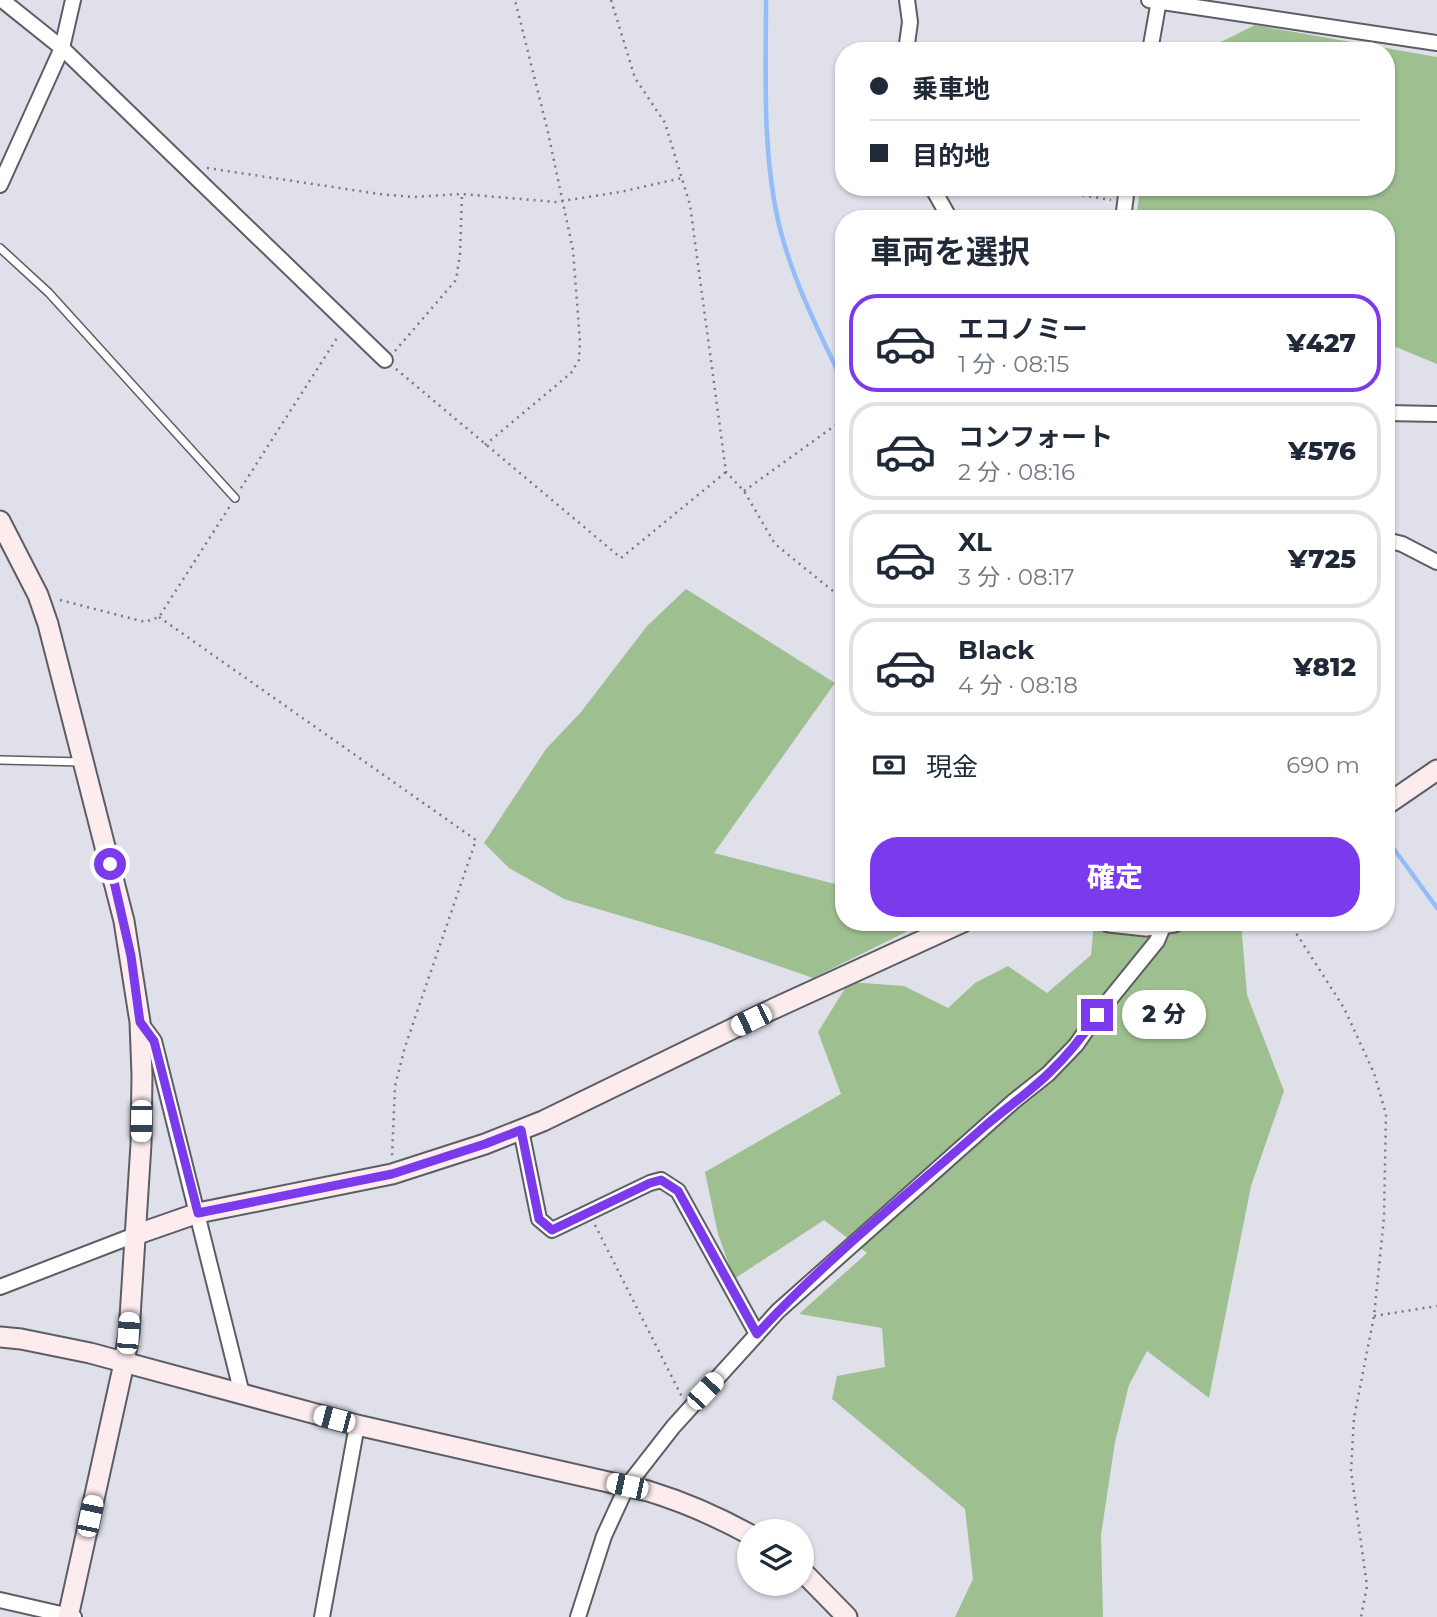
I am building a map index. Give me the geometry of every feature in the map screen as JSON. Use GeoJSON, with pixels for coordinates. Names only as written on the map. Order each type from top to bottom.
{"type":"FeatureCollection","features":[{"type":"Feature","properties":{"kind":"street"},"geometry":{"type":"LineString","coordinates":[[2,0],[62,48],[385,360]]}},
{"type":"Feature","properties":{"kind":"street"},"geometry":{"type":"LineString","coordinates":[[0,185],[62,48],[73,0]]}},
{"type":"Feature","properties":{"kind":"street"},"geometry":{"type":"LineString","coordinates":[[907,0],[910,22],[907,42]]}},
{"type":"Feature","properties":{"kind":"street"},"geometry":{"type":"LineString","coordinates":[[1151,42],[1156,1],[1437,43]]}},
{"type":"Feature","properties":{"kind":"street"},"geometry":{"type":"LineString","coordinates":[[1124,210],[1126,196]]}},
{"type":"Feature","properties":{"kind":"street"},"geometry":{"type":"LineString","coordinates":[[1395,413],[1437,414]]}},
{"type":"Feature","properties":{"kind":"street"},"geometry":{"type":"LineString","coordinates":[[0,521],[38,595],[48,624],[124,921],[140,1022],[142,1075],[128,1333],[70,1617],[0,1600]]}},
{"type":"Feature","properties":{"kind":"street"},"geometry":{"type":"LineString","coordinates":[[1395,542],[1437,562]]}},
{"type":"Feature","properties":{"kind":"street"},"geometry":{"type":"LineString","coordinates":[[1395,800],[1437,771]]}},
{"type":"Feature","properties":{"kind":"street"},"geometry":{"type":"LineString","coordinates":[[0,1287],[198,1213],[392,1174],[485,1144],[521,1130],[772,1009],[943,931]]}},
{"type":"Feature","properties":{"kind":"street"},"geometry":{"type":"LineString","coordinates":[[578,1617],[604,1536],[627,1486],[688,1410],[778,1311],[861,1235],[1048,1074],[1076,1045],[1164,931]]}},
{"type":"Feature","properties":{"kind":"street"},"geometry":{"type":"LineString","coordinates":[[140,1022],[154,1041],[242,1394]]}},
{"type":"Feature","properties":{"kind":"street"},"geometry":{"type":"LineString","coordinates":[[521,1130],[539,1219],[552,1230],[650,1183],[661,1180],[678,1191],[757,1334]]}},
{"type":"Feature","properties":{"kind":"street"},"geometry":{"type":"LineString","coordinates":[[0,1337],[55,1345],[357,1425],[627,1486],[682,1501],[737,1527]]}},
{"type":"Feature","properties":{"kind":"street"},"geometry":{"type":"LineString","coordinates":[[323,1617],[357,1425]]}},
{"type":"Feature","properties":{"kind":"street"},"geometry":{"type":"LineString","coordinates":[[814,1583],[847,1617]]}},
{"type":"Feature","properties":{"kind":"lane"},"geometry":{"type":"LineString","coordinates":[[0,248],[49,293],[235,498]]}},
{"type":"Feature","properties":{"kind":"lane"},"geometry":{"type":"LineString","coordinates":[[0,760],[83,762]]}},
{"type":"Feature","properties":{"kind":"path"},"geometry":{"type":"LineString","coordinates":[[485,445],[571,373],[579,360],[573,250],[515,0]]}},
{"type":"Feature","properties":{"kind":"path"},"geometry":{"type":"LineString","coordinates":[[611,0],[635,78],[665,123],[690,205],[726,472],[744,491],[775,544],[835,593]]}},
{"type":"Feature","properties":{"kind":"path"},"geometry":{"type":"LineString","coordinates":[[182,164],[413,197],[463,194],[563,201],[682,178]]}},
{"type":"Feature","properties":{"kind":"path"},"geometry":{"type":"LineString","coordinates":[[463,194],[456,280],[385,360],[621,558],[726,472]]}},
{"type":"Feature","properties":{"kind":"path"},"geometry":{"type":"LineString","coordinates":[[1089,196],[1125,202]]}},
{"type":"Feature","properties":{"kind":"path"},"geometry":{"type":"LineString","coordinates":[[38,595],[145,622],[159,617],[346,323]]}},
{"type":"Feature","properties":{"kind":"path"},"geometry":{"type":"LineString","coordinates":[[744,491],[835,425]]}},
{"type":"Feature","properties":{"kind":"path"},"geometry":{"type":"LineString","coordinates":[[159,617],[476,840],[405,1047],[395,1086],[392,1174]]}},
{"type":"Feature","properties":{"kind":"path"},"geometry":{"type":"LineString","coordinates":[[1295,931],[1344,1008],[1374,1073],[1386,1114],[1384,1217],[1374,1316],[1354,1418],[1351,1471],[1367,1586],[1361,1617]]}},
{"type":"Feature","properties":{"kind":"path"},"geometry":{"type":"LineString","coordinates":[[589,1213],[688,1410]]}},
{"type":"Feature","properties":{"kind":"path"},"geometry":{"type":"LineString","coordinates":[[1374,1316],[1437,1306]]}},
{"type":"Feature","properties":{"kind":"green space"},"geometry":{"type":"Polygon","coordinates":[[[1255,25],[1352,42],[1221,42],[1255,25]]]}},
{"type":"Feature","properties":{"kind":"green space"},"geometry":{"type":"Polygon","coordinates":[[[1395,50],[1437,57],[1437,364],[1395,347],[1395,210],[1137,210],[1139,196],[1395,196],[1395,50]]]}},
{"type":"Feature","properties":{"kind":"green space"},"geometry":{"type":"Polygon","coordinates":[[[686,589],[835,683],[714,853],[835,884],[835,931],[908,931],[813,978],[709,942],[564,899],[509,868],[484,843],[546,749],[581,712],[647,626],[686,589]]]}},
{"type":"Feature","properties":{"kind":"green space"},"geometry":{"type":"Polygon","coordinates":[[[1093,931],[1242,931],[1247,995],[1284,1091],[1251,1186],[1209,1398],[1147,1351],[1129,1385],[1115,1442],[1101,1535],[1103,1617],[955,1617],[973,1579],[965,1509],[832,1399],[837,1376],[885,1367],[882,1328],[799,1314],[867,1253],[824,1220],[734,1279],[718,1234],[705,1172],[841,1094],[818,1032],[849,982],[904,986],[948,1008],[975,983],[1008,966],[1047,993],[1091,955],[1093,931]]]}},
{"type":"Feature","properties":{"kind":"waterway"},"geometry":{"type":"LineString","coordinates":[[766,0],[767,141],[779,225],[799,286],[835,365]]}},
{"type":"Feature","properties":{"kind":"waterway"},"geometry":{"type":"LineString","coordinates":[[1395,850],[1437,908]]}},
{"type":"Feature","properties":{"kind":"route"},"geometry":{"type":"LineString","coordinates":[[110,864],[131,956],[140,1022],[154,1041],[198,1213],[392,1174],[521,1130],[539,1219],[552,1230],[650,1183],[661,1180],[678,1191],[757,1334],[778,1311],[861,1235],[1048,1074],[1076,1045],[1097,1015]]}}]}
